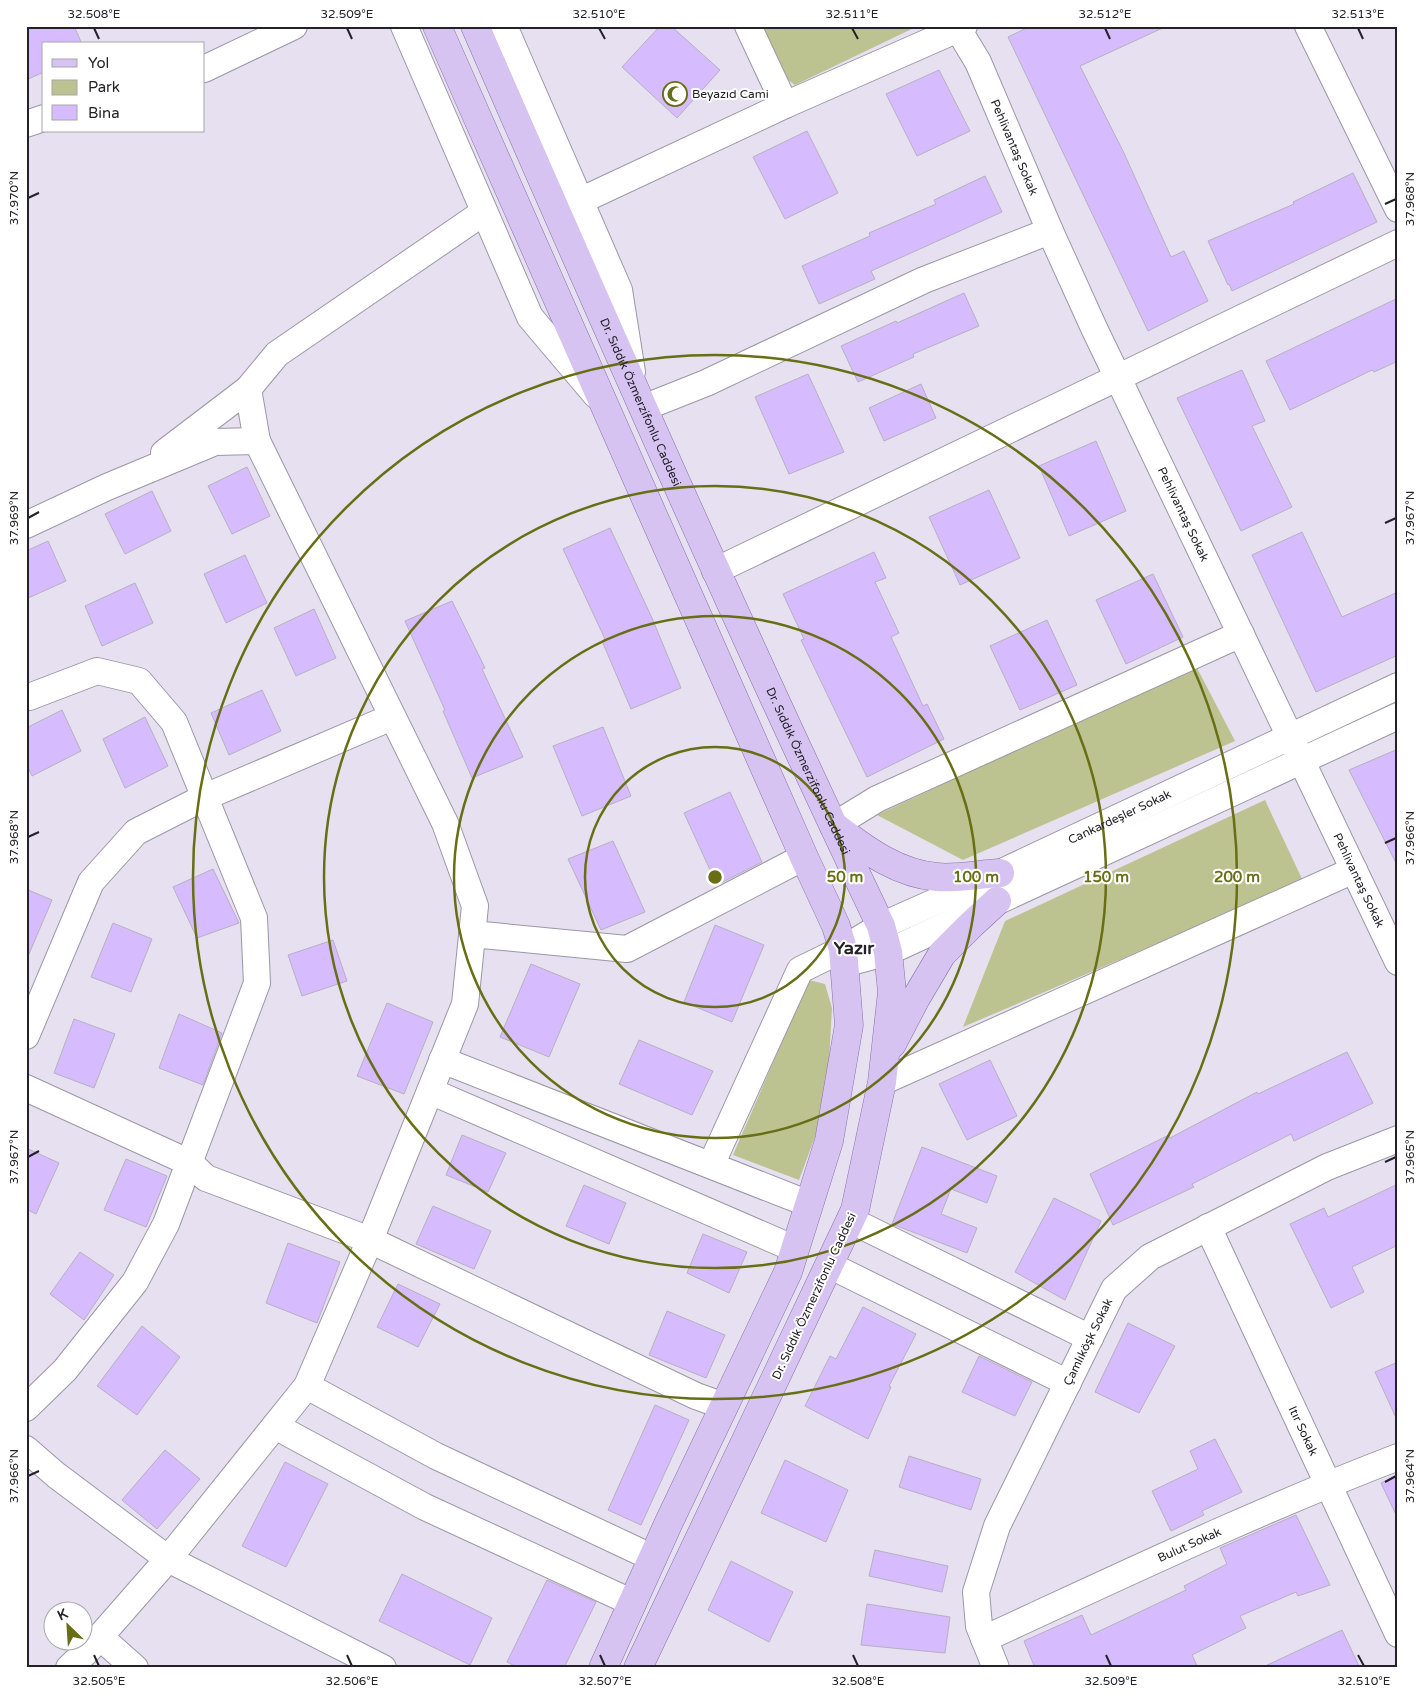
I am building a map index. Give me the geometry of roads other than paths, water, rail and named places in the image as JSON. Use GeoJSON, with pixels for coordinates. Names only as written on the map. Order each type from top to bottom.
{"type":"FeatureCollection","features":[{"type":"Feature","properties":{"kind":"main road"},"geometry":{"type":"LineString","coordinates":[[437,26],[836,926],[843,957],[849,1025],[829,1141],[788,1272],[603,1668]]}},
{"type":"Feature","properties":{"kind":"main road","name":"Dr. Sıddık Özmerzifonlu Caddesi"},"geometry":{"type":"LineString","coordinates":[[475,26],[715,571],[881,926],[888,952],[892,992],[883,1070],[855,1210],[638,1668]]}},
{"type":"Feature","properties":{"kind":"main road"},"geometry":{"type":"LineString","coordinates":[[833,826],[861,847],[902,870],[938,877],[1000,873]]}},
{"type":"Feature","properties":{"kind":"main road"},"geometry":{"type":"LineString","coordinates":[[883,1070],[916,998],[942,954],[998,901]]}},
{"type":"Feature","properties":{"kind":"street"},"geometry":{"type":"LineString","coordinates":[[205,68],[294,26]]}},
{"type":"Feature","properties":{"kind":"street"},"geometry":{"type":"LineString","coordinates":[[404,26],[530,317],[605,406]]}},
{"type":"Feature","properties":{"kind":"street"},"geometry":{"type":"LineString","coordinates":[[504,26],[619,290],[639,399],[706,383],[924,280],[1050,232]]}},
{"type":"Feature","properties":{"kind":"street"},"geometry":{"type":"LineString","coordinates":[[748,26],[785,105]]}},
{"type":"Feature","properties":{"kind":"street"},"geometry":{"type":"LineString","coordinates":[[1308,26],[1398,209]]}},
{"type":"Feature","properties":{"kind":"street"},"geometry":{"type":"LineString","coordinates":[[580,201],[785,105],[961,28]]}},
{"type":"Feature","properties":{"kind":"street","name":"Pehlivantaş Sokak"},"geometry":{"type":"LineString","coordinates":[[961,28],[978,62],[1050,232],[1118,378],[1398,962]]}},
{"type":"Feature","properties":{"kind":"street"},"geometry":{"type":"LineString","coordinates":[[26,124],[42,119]]}},
{"type":"Feature","properties":{"kind":"street"},"geometry":{"type":"LineString","coordinates":[[107,488],[165,452],[248,389],[277,354],[484,212]]}},
{"type":"Feature","properties":{"kind":"street"},"geometry":{"type":"LineString","coordinates":[[715,571],[1398,243]]}},
{"type":"Feature","properties":{"kind":"street"},"geometry":{"type":"LineString","coordinates":[[69,1668],[168,1559],[307,1386],[370,1240],[465,1004],[475,906],[445,823],[258,440],[248,389]]}},
{"type":"Feature","properties":{"kind":"street"},"geometry":{"type":"LineString","coordinates":[[26,525],[215,442],[258,440]]}},
{"type":"Feature","properties":{"kind":"street"},"geometry":{"type":"LineString","coordinates":[[833,826],[877,799],[1240,634]]}},
{"type":"Feature","properties":{"kind":"street"},"geometry":{"type":"LineString","coordinates":[[26,1408],[65,1370],[135,1282],[166,1224],[257,983],[254,918],[174,722],[139,681],[97,671],[27,693]]}},
{"type":"Feature","properties":{"kind":"street","name":"Cankardeşler Sokak"},"geometry":{"type":"LineString","coordinates":[[843,957],[881,926],[1000,873],[1398,686]]}},
{"type":"Feature","properties":{"kind":"street","name":"Cankardeşler Sokak"},"geometry":{"type":"LineString","coordinates":[[843,957],[888,952],[1398,716]]}},
{"type":"Feature","properties":{"kind":"street"},"geometry":{"type":"LineString","coordinates":[[26,1036],[91,882],[136,832],[205,797],[392,717]]}},
{"type":"Feature","properties":{"kind":"street"},"geometry":{"type":"LineString","coordinates":[[472,934],[627,949],[804,857]]}},
{"type":"Feature","properties":{"kind":"street"},"geometry":{"type":"LineString","coordinates":[[883,1070],[1354,870]]}},
{"type":"Feature","properties":{"kind":"street"},"geometry":{"type":"LineString","coordinates":[[710,1165],[800,970],[843,957]]}},
{"type":"Feature","properties":{"kind":"street"},"geometry":{"type":"LineString","coordinates":[[442,1060],[809,1204]]}},
{"type":"Feature","properties":{"kind":"street"},"geometry":{"type":"LineString","coordinates":[[26,1088],[190,1163],[206,1178],[370,1240],[696,1396],[724,1406]]}},
{"type":"Feature","properties":{"kind":"street"},"geometry":{"type":"LineString","coordinates":[[430,1091],[795,1249]]}},
{"type":"Feature","properties":{"kind":"street","name":"Çamlıköşk Sokak"},"geometry":{"type":"LineString","coordinates":[[996,1668],[979,1626],[976,1592],[997,1526],[1114,1289],[1150,1257],[1327,1167],[1398,1138]]}},
{"type":"Feature","properties":{"kind":"street"},"geometry":{"type":"LineString","coordinates":[[850,1220],[1090,1338]]}},
{"type":"Feature","properties":{"kind":"street","name":"Itır Sokak"},"geometry":{"type":"LineString","coordinates":[[1208,1227],[1398,1634]]}},
{"type":"Feature","properties":{"kind":"street"},"geometry":{"type":"LineString","coordinates":[[829,1265],[1068,1383]]}},
{"type":"Feature","properties":{"kind":"street"},"geometry":{"type":"LineString","coordinates":[[307,1386],[436,1456],[653,1558]]}},
{"type":"Feature","properties":{"kind":"street"},"geometry":{"type":"LineString","coordinates":[[275,1426],[425,1507],[633,1602]]}},
{"type":"Feature","properties":{"kind":"street"},"geometry":{"type":"LineString","coordinates":[[26,1449],[56,1475],[168,1559],[383,1668]]}},
{"type":"Feature","properties":{"kind":"street","name":"Bulut Sokak"},"geometry":{"type":"LineString","coordinates":[[984,1640],[1229,1526],[1398,1457]]}},
{"type":"Feature","properties":{"kind":"street"},"geometry":{"type":"LineString","coordinates":[[100,1636],[135,1668]]}},
{"type":"Feature","properties":{"kind":"place","name":"Beyazıd Cami"},"geometry":{"type":"Point","coordinates":[675,94]}},
{"type":"Feature","properties":{"kind":"district","name":"Yazır"},"geometry":{"type":"Point","coordinates":[854,948]}}]}
